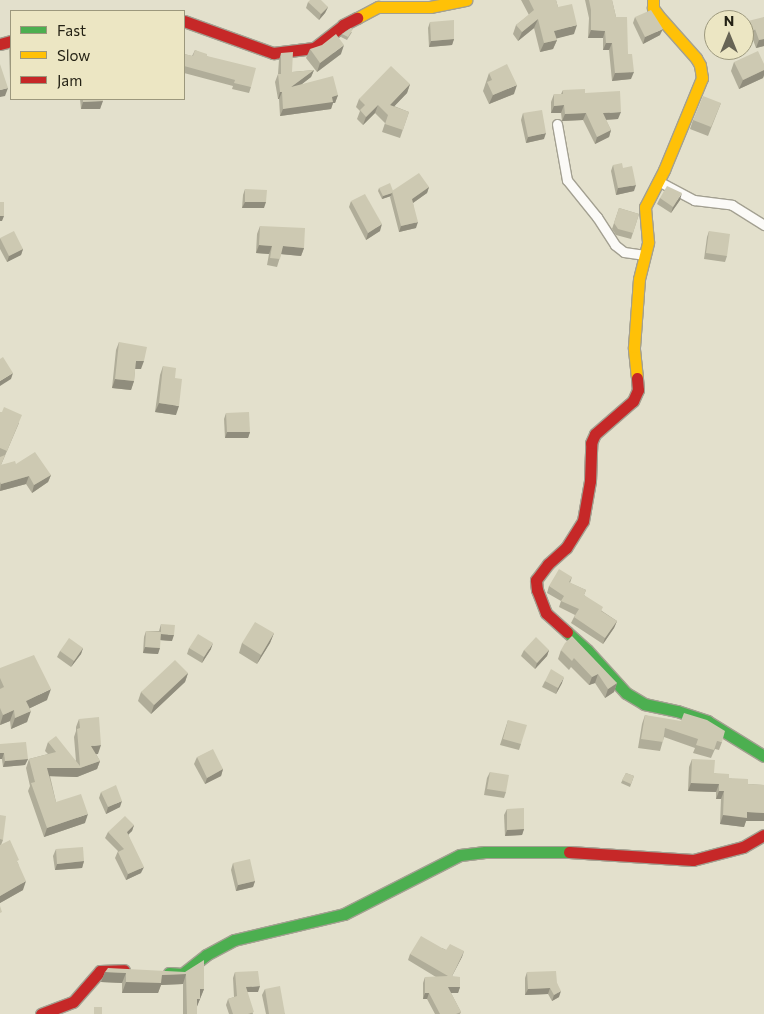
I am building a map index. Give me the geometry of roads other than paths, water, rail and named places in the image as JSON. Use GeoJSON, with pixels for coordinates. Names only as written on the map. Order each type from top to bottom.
{"type":"FeatureCollection","features":[{"type":"Feature","properties":{"kind":"street"},"geometry":{"type":"LineString","coordinates":[[185,21],[273,53],[314,48],[343,25],[378,7],[430,7],[466,0]]}},
{"type":"Feature","properties":{"kind":"street"},"geometry":{"type":"LineString","coordinates":[[652,0],[658,15],[696,58],[700,66],[702,78],[682,130],[645,207],[648,242],[639,279],[634,347],[638,390],[633,401],[595,434],[591,443],[590,481],[583,521],[566,548],[548,564],[536,580],[537,590],[546,613],[587,650],[626,693],[644,704],[677,710],[707,721],[764,756]]}},
{"type":"Feature","properties":{"kind":"street"},"geometry":{"type":"LineString","coordinates":[[557,124],[567,180],[597,217],[615,245],[624,252],[645,255]]}},
{"type":"Feature","properties":{"kind":"street"},"geometry":{"type":"LineString","coordinates":[[658,181],[694,200],[732,205],[764,225]]}},
{"type":"Feature","properties":{"kind":"street"},"geometry":{"type":"LineString","coordinates":[[158,972],[182,974],[206,956],[234,940],[344,914],[460,855],[485,852],[589,852],[693,860],[743,847],[764,835]]}},
{"type":"Feature","properties":{"kind":"street"},"geometry":{"type":"LineString","coordinates":[[42,1014],[72,1002],[100,970],[134,971]]}}]}
